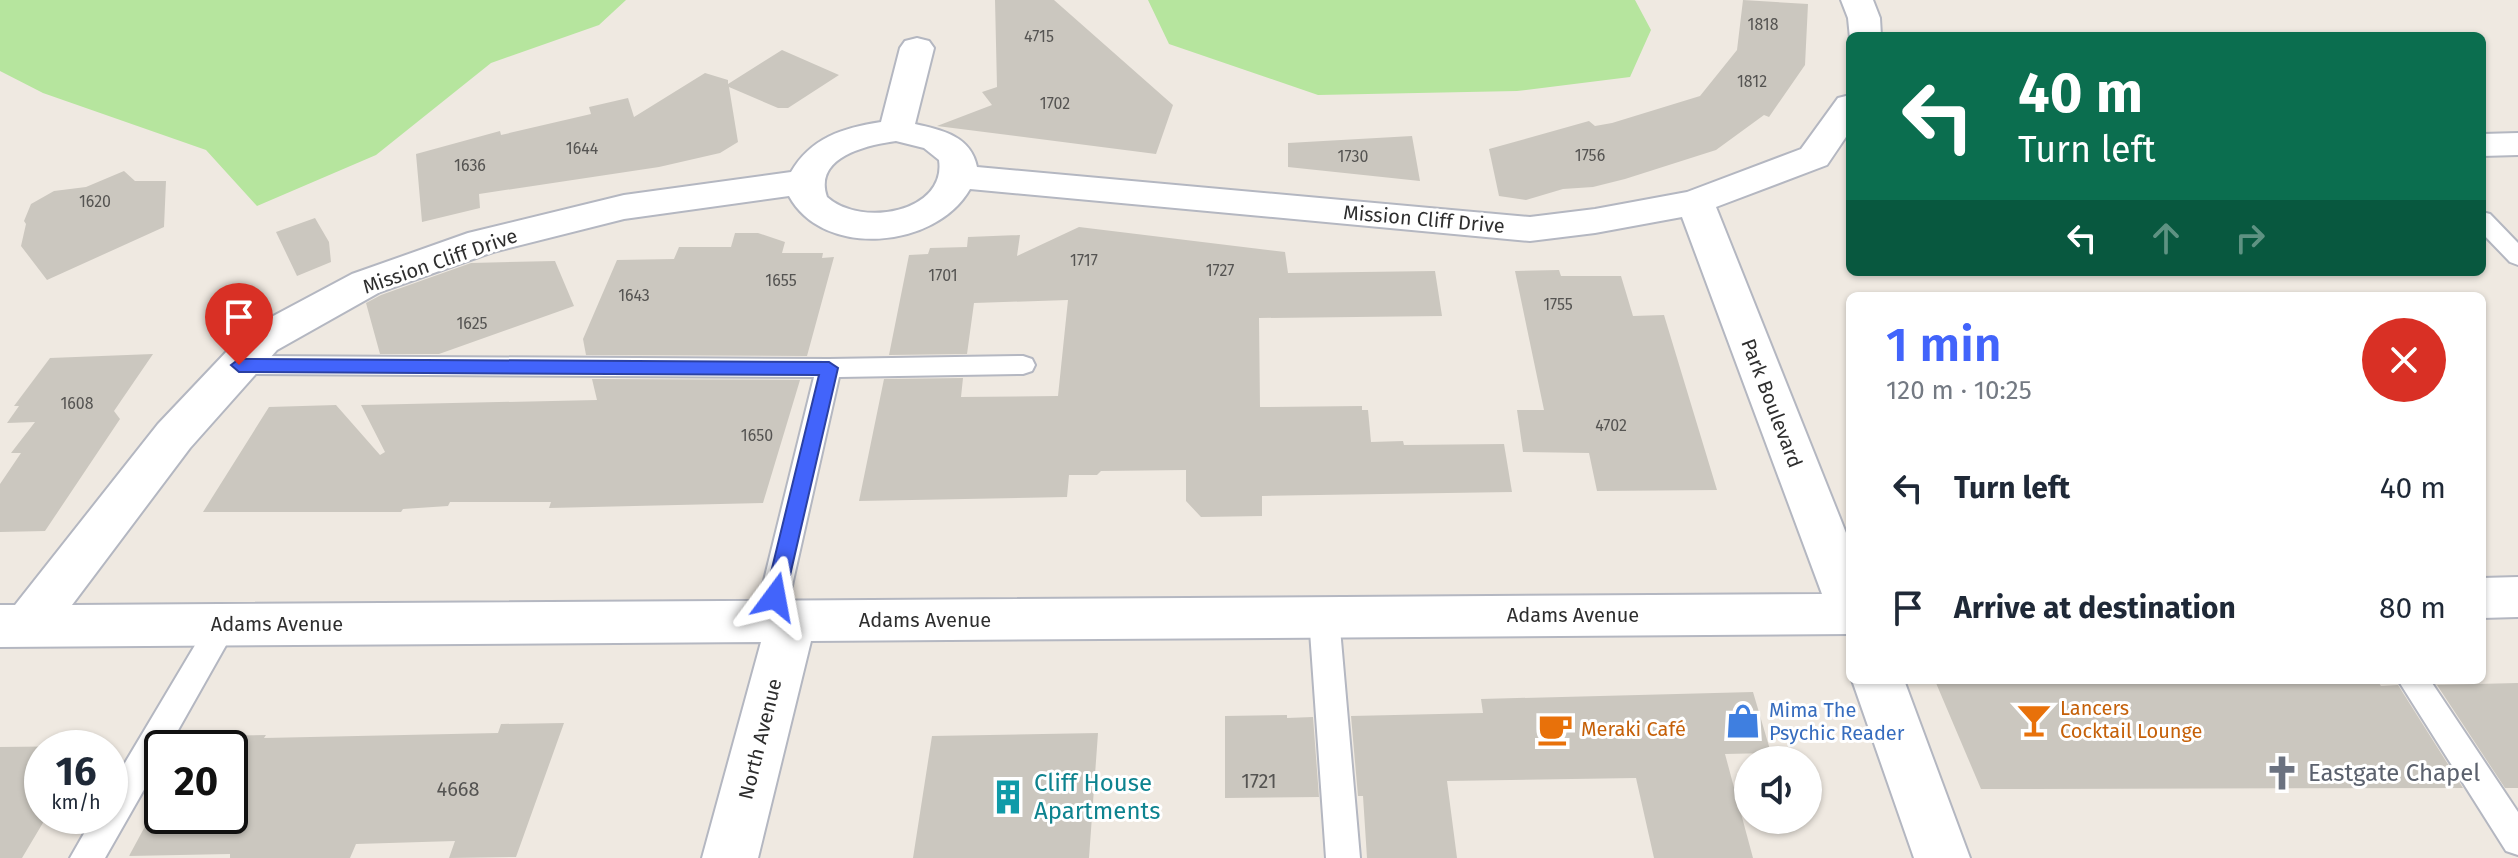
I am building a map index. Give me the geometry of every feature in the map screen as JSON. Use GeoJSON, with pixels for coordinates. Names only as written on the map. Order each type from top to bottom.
{"type":"FeatureCollection","features":[{"type":"Feature","properties":{"kind":"street"},"geometry":{"type":"LineString","coordinates":[[1857,0],[1864,18],[1865,32]]}},
{"type":"Feature","properties":{"kind":"street"},"geometry":{"type":"LineString","coordinates":[[896,130],[917,48]]}},
{"type":"Feature","properties":{"kind":"street","name":"Mission Cliff Drive"},"geometry":{"type":"LineString","coordinates":[[961,177],[1530,229],[1595,221],[1695,202],[1832,157],[1846,117]]}},
{"type":"Feature","properties":{"kind":"street"},"geometry":{"type":"LineString","coordinates":[[896,130],[924,134],[946,144],[959,159],[961,177],[951,195],[931,211],[904,222],[873,226],[844,224],[821,214],[807,200],[804,182],[814,163],[836,146],[865,134],[896,130]]}},
{"type":"Feature","properties":{"kind":"street"},"geometry":{"type":"LineString","coordinates":[[2486,145],[2518,144]]}},
{"type":"Feature","properties":{"kind":"street","name":"Mission Cliff Drive"},"geometry":{"type":"LineString","coordinates":[[14,626],[174,436],[262,340],[366,283],[482,242],[624,207],[804,182]]}},
{"type":"Feature","properties":{"kind":"street","name":"Park Boulevard"},"geometry":{"type":"LineString","coordinates":[[1695,202],[1846,594]]}},
{"type":"Feature","properties":{"kind":"street"},"geometry":{"type":"LineString","coordinates":[[2486,598],[2518,597]]}},
{"type":"Feature","properties":{"kind":"street","name":"Adams Avenue"},"geometry":{"type":"LineString","coordinates":[[14,626],[1846,614]]}},
{"type":"Feature","properties":{"kind":"street","name":"North Avenue"},"geometry":{"type":"LineString","coordinates":[[730,858],[780,621]]}},
{"type":"Feature","properties":{"kind":"street"},"geometry":{"type":"LineString","coordinates":[[1879,684],[1942,858]]}},
{"type":"Feature","properties":{"kind":"lane"},"geometry":{"type":"LineString","coordinates":[[2486,223],[2518,257]]}},
{"type":"Feature","properties":{"kind":"lane"},"geometry":{"type":"LineString","coordinates":[[239,365],[829,368],[1023,365]]}},
{"type":"Feature","properties":{"kind":"lane"},"geometry":{"type":"LineString","coordinates":[[780,621],[829,368]]}},
{"type":"Feature","properties":{"kind":"lane"},"geometry":{"type":"LineString","coordinates":[[1324,617],[1343,858]]}},
{"type":"Feature","properties":{"kind":"lane"},"geometry":{"type":"LineString","coordinates":[[87,858],[223,624]]}},
{"type":"Feature","properties":{"kind":"lane"},"geometry":{"type":"LineString","coordinates":[[2416,684],[2518,840]]}},
{"type":"Feature","properties":{"kind":"green space"},"geometry":{"type":"Polygon","coordinates":[[[0,0],[626,0],[599,25],[491,63],[376,155],[257,206],[206,150],[43,93],[0,71],[0,0]]]}},
{"type":"Feature","properties":{"kind":"green space"},"geometry":{"type":"Polygon","coordinates":[[[1148,0],[1635,0],[1651,30],[1630,77],[1517,91],[1318,95],[1169,44],[1148,0]]]}},
{"type":"Feature","properties":{"kind":"building"},"geometry":{"type":"Polygon","coordinates":[[[995,0],[1054,0],[1173,105],[1156,154],[937,126],[992,105],[982,92],[997,87],[995,0]]]}},
{"type":"Feature","properties":{"kind":"building"},"geometry":{"type":"Polygon","coordinates":[[[1743,0],[1808,4],[1805,65],[1769,117],[1764,115],[1716,150],[1625,179],[1593,187],[1563,189],[1526,200],[1499,196],[1489,149],[1589,121],[1595,126],[1612,123],[1700,96],[1737,50],[1743,0]]]}},
{"type":"Feature","properties":{"kind":"building"},"geometry":{"type":"Polygon","coordinates":[[[782,50],[839,75],[788,108],[778,108],[729,87],[738,142],[720,153],[659,167],[479,194],[480,208],[422,222],[416,154],[500,131],[501,135],[591,114],[589,107],[628,98],[634,117],[705,73],[728,80],[728,84],[782,50]]]}},
{"type":"Feature","properties":{"kind":"building"},"geometry":{"type":"Polygon","coordinates":[[[1412,136],[1420,181],[1288,167],[1288,143],[1412,136]]]}},
{"type":"Feature","properties":{"kind":"building"},"geometry":{"type":"Polygon","coordinates":[[[124,171],[135,181],[166,181],[164,227],[47,280],[21,246],[24,221],[31,204],[54,191],[86,187],[124,171]]]}},
{"type":"Feature","properties":{"kind":"building"},"geometry":{"type":"Polygon","coordinates":[[[315,218],[329,242],[331,262],[297,276],[276,232],[315,218]]]}},
{"type":"Feature","properties":{"kind":"building"},"geometry":{"type":"Polygon","coordinates":[[[1079,227],[1285,252],[1288,273],[1435,271],[1442,316],[1259,318],[1260,407],[1362,406],[1362,410],[1368,410],[1371,442],[1403,441],[1404,445],[1504,444],[1512,492],[1262,496],[1262,516],[1201,517],[1186,501],[1186,470],[1101,471],[1097,475],[1069,475],[1067,497],[859,501],[884,379],[963,378],[961,397],[1058,396],[1068,300],[974,303],[967,354],[889,355],[909,255],[928,254],[930,248],[967,247],[968,237],[1020,235],[1017,256],[1079,227]]]}},
{"type":"Feature","properties":{"kind":"building"},"geometry":{"type":"Polygon","coordinates":[[[735,233],[758,233],[785,242],[782,253],[823,253],[822,258],[834,257],[807,356],[586,355],[583,339],[617,260],[674,259],[679,247],[731,247],[735,233]]]}},
{"type":"Feature","properties":{"kind":"building"},"geometry":{"type":"Polygon","coordinates":[[[555,261],[574,306],[439,354],[380,354],[366,303],[381,295],[471,263],[555,261]]]}},
{"type":"Feature","properties":{"kind":"building"},"geometry":{"type":"Polygon","coordinates":[[[1559,270],[1561,276],[1621,276],[1633,316],[1664,315],[1717,490],[1597,491],[1589,453],[1523,452],[1517,410],[1544,410],[1515,271],[1559,270]]]}},
{"type":"Feature","properties":{"kind":"building"},"geometry":{"type":"Polygon","coordinates":[[[153,354],[114,411],[120,419],[45,531],[0,532],[0,484],[21,453],[11,453],[35,422],[7,423],[19,406],[14,406],[50,358],[153,354]]]}},
{"type":"Feature","properties":{"kind":"building"},"geometry":{"type":"Polygon","coordinates":[[[592,379],[800,380],[763,503],[549,508],[551,502],[450,502],[448,506],[403,509],[401,512],[203,512],[269,407],[336,405],[380,455],[385,452],[361,405],[597,400],[592,379]]]}},
{"type":"Feature","properties":{"kind":"building"},"geometry":{"type":"Polygon","coordinates":[[[2518,683],[2518,788],[2505,788],[2437,685],[2518,683]]]}},
{"type":"Feature","properties":{"kind":"building"},"geometry":{"type":"Polygon","coordinates":[[[1936,684],[2398,685],[2463,788],[1981,789],[1936,684]]]}},
{"type":"Feature","properties":{"kind":"building"},"geometry":{"type":"Polygon","coordinates":[[[1753,692],[1769,746],[1734,746],[1734,754],[1725,754],[1734,787],[1734,834],[1747,834],[1753,858],[1654,858],[1636,778],[1447,781],[1457,858],[1367,858],[1363,796],[1358,796],[1351,716],[1483,713],[1481,699],[1753,692]]]}},
{"type":"Feature","properties":{"kind":"building"},"geometry":{"type":"Polygon","coordinates":[[[1287,715],[1287,718],[1313,717],[1319,797],[1225,798],[1225,716],[1287,715]]]}},
{"type":"Feature","properties":{"kind":"building"},"geometry":{"type":"Polygon","coordinates":[[[564,723],[516,857],[449,858],[455,841],[356,844],[350,858],[230,858],[230,854],[129,856],[144,828],[144,834],[248,834],[248,735],[266,735],[264,738],[498,733],[501,724],[564,723]]]}},
{"type":"Feature","properties":{"kind":"building","name":"Cliff House Apartments"},"geometry":{"type":"Polygon","coordinates":[[[1098,733],[1089,858],[913,858],[932,736],[1098,733]]]}},
{"type":"Feature","properties":{"kind":"building"},"geometry":{"type":"Polygon","coordinates":[[[0,747],[24,747],[24,834],[36,834],[22,858],[0,858],[0,747]]]}},
{"type":"Feature","properties":{"kind":"place","name":"Lancers Cocktail Lounge"},"geometry":{"type":"Point","coordinates":[2034,720]}},
{"type":"Feature","properties":{"kind":"place","name":"Mima The Psychic Reader"},"geometry":{"type":"Point","coordinates":[1743,721]}},
{"type":"Feature","properties":{"kind":"place","name":"Meraki Café"},"geometry":{"type":"Point","coordinates":[1555,729]}},
{"type":"Feature","properties":{"kind":"place","name":"Eastgate Chapel"},"geometry":{"type":"Point","coordinates":[2282,773]}},
{"type":"Feature","properties":{"kind":"place","name":"Cliff House Apartments"},"geometry":{"type":"Point","coordinates":[1008,797]}},
{"type":"Feature","properties":{"kind":"route"},"geometry":{"type":"LineString","coordinates":[[239,365],[829,368],[775,597]]}}]}
